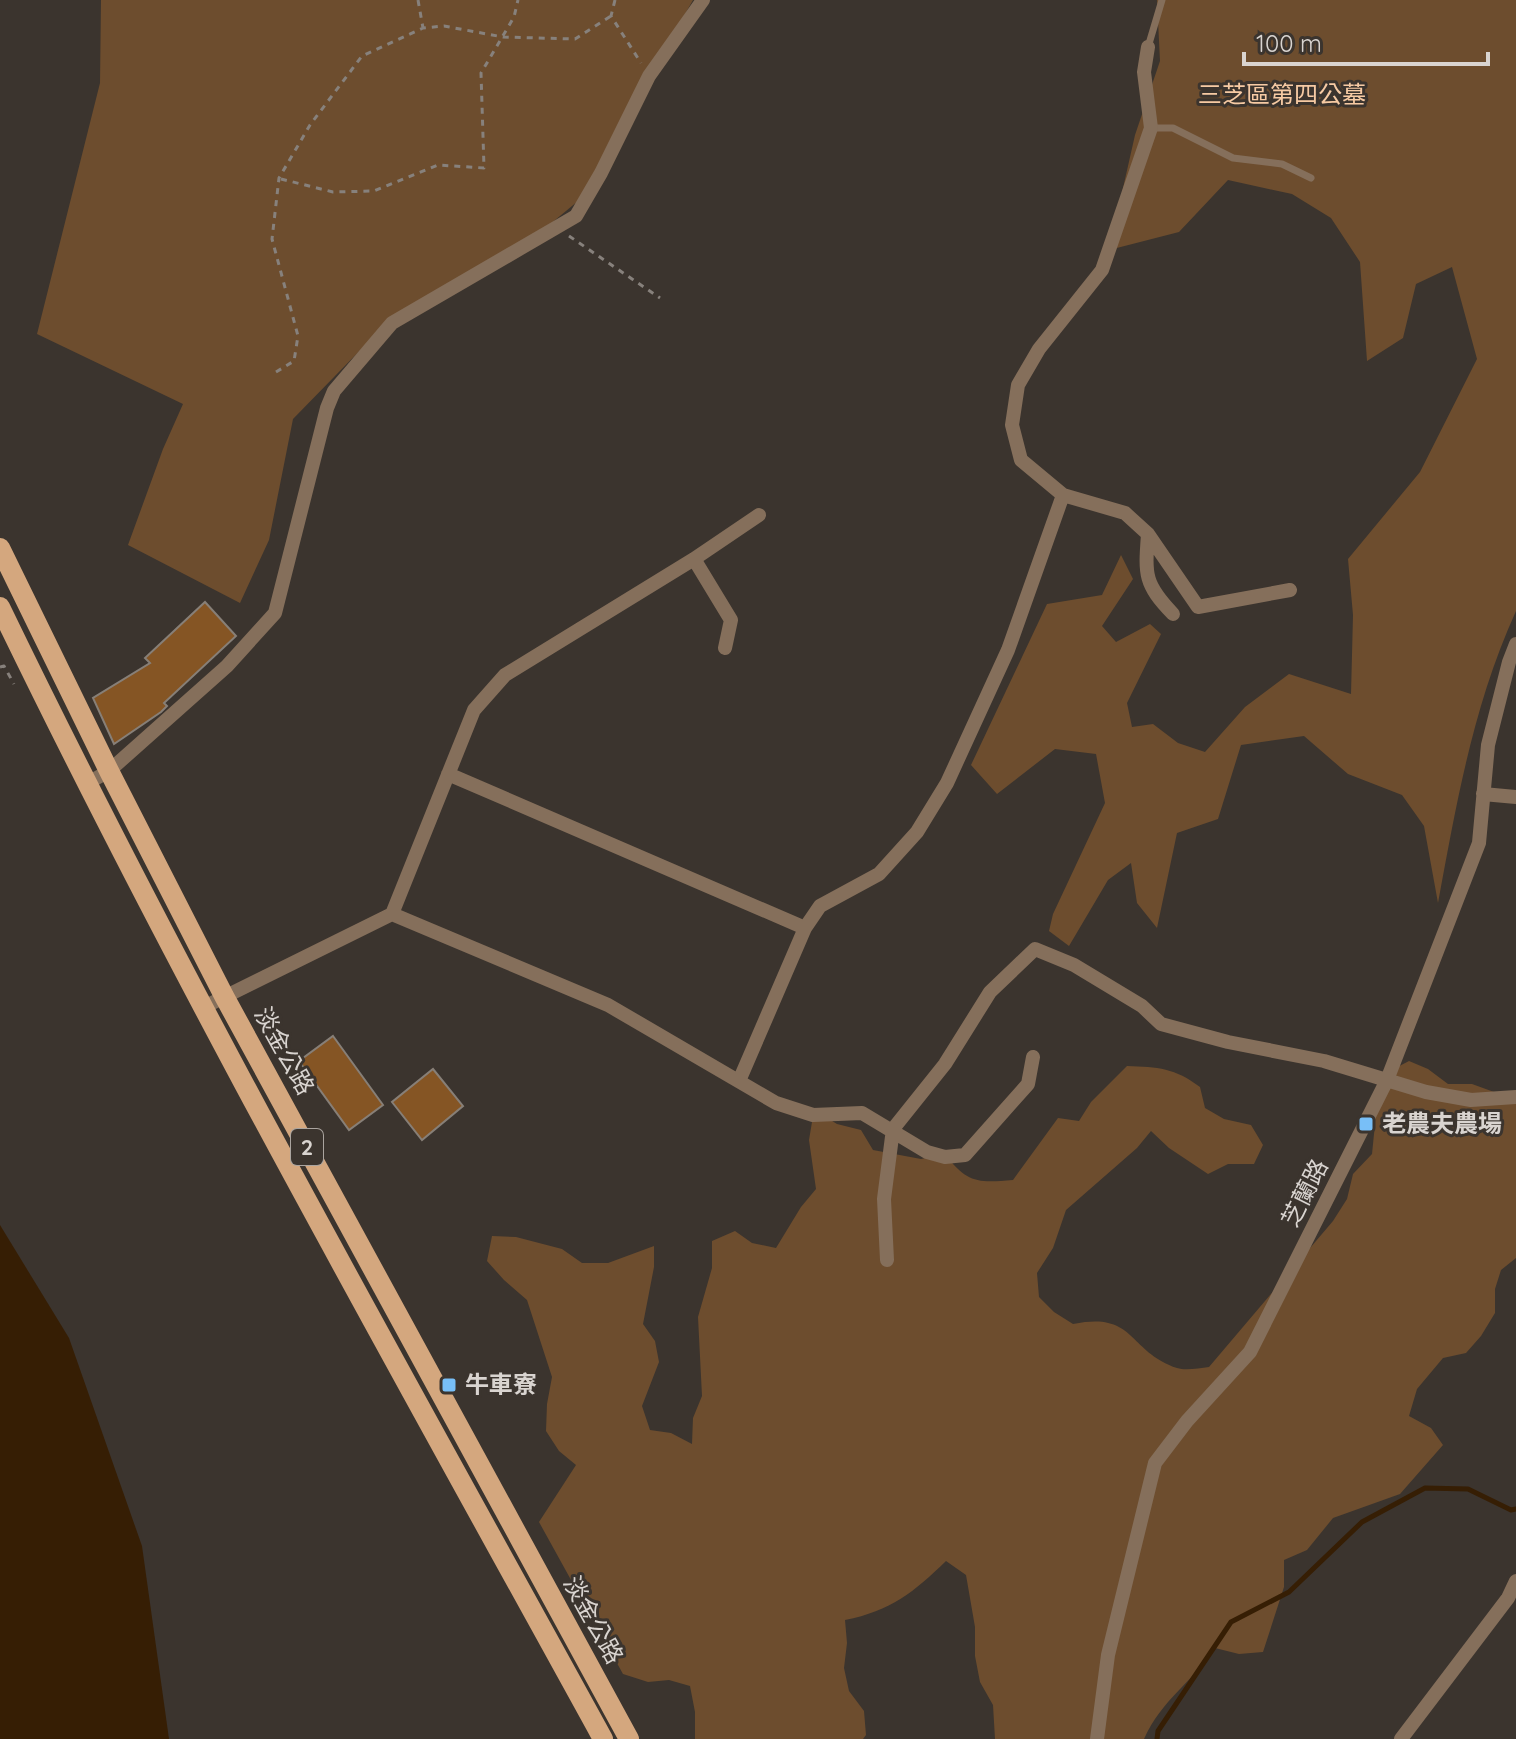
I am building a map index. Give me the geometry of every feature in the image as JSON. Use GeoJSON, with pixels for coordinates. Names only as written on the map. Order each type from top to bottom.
{"type":"FeatureCollection","features":[{"type":"Feature","properties":{"kind":"main road","name":"淡金公路"},"geometry":{"type":"LineString","coordinates":[[0,548],[224,996],[629,1739]]}},
{"type":"Feature","properties":{"kind":"main road","name":"淡金公路"},"geometry":{"type":"LineString","coordinates":[[0,607],[86,784],[202,1008],[603,1739]]}},
{"type":"Feature","properties":{"kind":"street"},"geometry":{"type":"LineString","coordinates":[[86,784],[109,771],[227,666],[275,613],[334,391],[392,323],[576,216],[649,76],[703,0]]}},
{"type":"Feature","properties":{"kind":"street"},"geometry":{"type":"LineString","coordinates":[[1148,47],[1144,72],[1151,128],[1102,270],[1039,349],[1018,385],[1012,425],[1021,460],[1063,495],[1125,513],[1148,534],[1198,607],[1290,590]]}},
{"type":"Feature","properties":{"kind":"street"},"geometry":{"type":"LineString","coordinates":[[739,1081],[805,928],[820,906],[879,874],[917,832],[939,795],[1008,650],[1063,495]]}},
{"type":"Feature","properties":{"kind":"street"},"geometry":{"type":"LineString","coordinates":[[202,1008],[392,914],[474,710],[505,675],[694,559],[759,515]]}},
{"type":"Feature","properties":{"kind":"street"},"geometry":{"type":"LineString","coordinates":[[1148,534],[1146,566],[1153,593],[1173,614]]}},
{"type":"Feature","properties":{"kind":"street"},"geometry":{"type":"LineString","coordinates":[[694,559],[731,620],[725,648]]}},
{"type":"Feature","properties":{"kind":"street","name":"芝蘭路"},"geometry":{"type":"LineString","coordinates":[[1097,1739],[1108,1655],[1155,1463],[1187,1421],[1250,1352],[1387,1080],[1479,843],[1488,745],[1516,644]]}},
{"type":"Feature","properties":{"kind":"street"},"geometry":{"type":"LineString","coordinates":[[448,774],[805,928]]}},
{"type":"Feature","properties":{"kind":"street"},"geometry":{"type":"LineString","coordinates":[[1483,794],[1516,797]]}},
{"type":"Feature","properties":{"kind":"street"},"geometry":{"type":"LineString","coordinates":[[392,914],[608,1005],[776,1103],[813,1115],[862,1113],[927,1152],[945,1157],[965,1155],[1028,1084],[1033,1057]]}},
{"type":"Feature","properties":{"kind":"street"},"geometry":{"type":"LineString","coordinates":[[887,1260],[884,1199],[893,1129],[945,1064],[990,992],[1035,949],[1074,965],[1142,1006],[1161,1024],[1228,1042],[1324,1061],[1426,1092],[1471,1100],[1516,1097]]}},
{"type":"Feature","properties":{"kind":"street"},"geometry":{"type":"LineString","coordinates":[[1401,1739],[1508,1598],[1516,1581]]}},
{"type":"Feature","properties":{"kind":"lane"},"geometry":{"type":"LineString","coordinates":[[1148,47],[1162,0]]}},
{"type":"Feature","properties":{"kind":"lane"},"geometry":{"type":"LineString","coordinates":[[1151,128],[1173,128],[1233,158],[1282,164],[1311,178]]}},
{"type":"Feature","properties":{"kind":"path"},"geometry":{"type":"LineString","coordinates":[[418,0],[423,28]]}},
{"type":"Feature","properties":{"kind":"path"},"geometry":{"type":"LineString","coordinates":[[279,178],[333,192],[374,191],[438,165],[484,168],[481,73],[514,17],[518,0]]}},
{"type":"Feature","properties":{"kind":"path"},"geometry":{"type":"LineString","coordinates":[[276,372],[294,361],[298,336],[272,239],[279,178],[310,125],[362,56],[423,28],[444,26],[503,37],[575,39],[611,16],[615,0]]}},
{"type":"Feature","properties":{"kind":"path"},"geometry":{"type":"LineString","coordinates":[[611,16],[649,76]]}},
{"type":"Feature","properties":{"kind":"path"},"geometry":{"type":"LineString","coordinates":[[556,227],[660,298]]}},
{"type":"Feature","properties":{"kind":"path"},"geometry":{"type":"LineString","coordinates":[[0,667],[4,666],[14,684]]}},
{"type":"Feature","properties":{"kind":"green space"},"geometry":{"type":"Polygon","coordinates":[[[101,0],[693,0],[578,201],[501,265],[376,334],[293,419],[269,540],[240,603],[128,545],[183,404],[37,334],[100,83],[101,0]]]}},
{"type":"Feature","properties":{"kind":"green space","name":"三芝區第四公墓"},"geometry":{"type":"Polygon","coordinates":[[[1157,0],[1516,0],[1516,611],[1477,718],[1438,903],[1424,826],[1402,795],[1348,774],[1304,736],[1241,745],[1218,819],[1177,833],[1157,928],[1137,903],[1131,863],[1108,880],[1069,946],[1049,931],[1053,914],[1105,803],[1096,754],[1055,749],[997,794],[971,765],[1047,604],[1102,595],[1121,555],[1133,579],[1102,626],[1116,642],[1150,624],[1161,634],[1127,703],[1132,727],[1153,724],[1178,743],[1205,752],[1245,707],[1289,674],[1351,694],[1353,615],[1348,559],[1420,472],[1477,359],[1452,267],[1416,284],[1403,338],[1367,361],[1360,262],[1331,218],[1292,194],[1228,180],[1179,232],[1109,250],[1135,135],[1160,61],[1157,0]]]}},
{"type":"Feature","properties":{"kind":"green space"},"geometry":{"type":"Polygon","coordinates":[[[1409,1061],[1428,1069],[1448,1084],[1472,1084],[1516,1100],[1516,1258],[1501,1270],[1495,1289],[1495,1313],[1481,1336],[1466,1353],[1443,1358],[1417,1389],[1409,1416],[1431,1428],[1443,1445],[1400,1494],[1333,1518],[1307,1550],[1284,1560],[1284,1587],[1263,1652],[1239,1654],[1215,1648],[1159,1713],[1144,1739],[995,1739],[993,1705],[980,1682],[975,1656],[975,1627],[966,1575],[946,1561],[901,1599],[876,1611],[845,1620],[847,1643],[844,1668],[849,1691],[864,1711],[866,1735],[863,1739],[695,1739],[695,1712],[690,1686],[669,1680],[648,1682],[623,1674],[539,1522],[576,1465],[559,1451],[546,1431],[552,1377],[527,1300],[487,1261],[492,1236],[516,1237],[562,1249],[582,1263],[608,1263],[654,1246],[654,1267],[643,1324],[655,1341],[659,1362],[642,1406],[650,1430],[671,1433],[692,1444],[693,1418],[702,1396],[698,1317],[712,1268],[712,1241],[735,1231],[752,1243],[776,1248],[816,1189],[809,1140],[814,1110],[837,1124],[861,1130],[873,1150],[921,1159],[945,1154],[960,1171],[974,1179],[1013,1180],[1058,1118],[1079,1121],[1091,1102],[1127,1066],[1157,1068],[1174,1072],[1200,1087],[1205,1108],[1224,1119],[1251,1125],[1263,1145],[1254,1164],[1228,1164],[1208,1174],[1169,1148],[1151,1131],[1137,1148],[1066,1210],[1053,1248],[1037,1273],[1039,1297],[1054,1312],[1073,1324],[1094,1321],[1120,1328],[1161,1361],[1177,1368],[1209,1367],[1333,1221],[1347,1199],[1353,1174],[1372,1154],[1375,1124],[1373,1095],[1386,1073],[1409,1061]]]}},
{"type":"Feature","properties":{"kind":"shaded area"},"geometry":{"type":"Polygon","coordinates":[[[0,1225],[69,1338],[142,1546],[169,1739],[0,1739],[0,1225]]]}},
{"type":"Feature","properties":{"kind":"building"},"geometry":{"type":"Polygon","coordinates":[[[205,602],[236,636],[164,703],[167,706],[161,712],[114,744],[93,698],[150,663],[145,658],[205,602]]]}},
{"type":"Feature","properties":{"kind":"building"},"geometry":{"type":"Polygon","coordinates":[[[333,1036],[383,1105],[349,1130],[299,1061],[333,1036]]]}},
{"type":"Feature","properties":{"kind":"building"},"geometry":{"type":"Polygon","coordinates":[[[433,1069],[463,1106],[422,1140],[392,1102],[433,1069]]]}},
{"type":"Feature","properties":{"kind":"waterway"},"geometry":{"type":"LineString","coordinates":[[1157,1739],[1158,1731],[1231,1622],[1289,1592],[1362,1522],[1425,1488],[1468,1489],[1511,1510],[1516,1509]]}},
{"type":"Feature","properties":{"kind":"place","name":"老農夫農場"},"geometry":{"type":"Point","coordinates":[1366,1124]}},
{"type":"Feature","properties":{"kind":"place","name":"牛車寮"},"geometry":{"type":"Point","coordinates":[449,1385]}}]}
